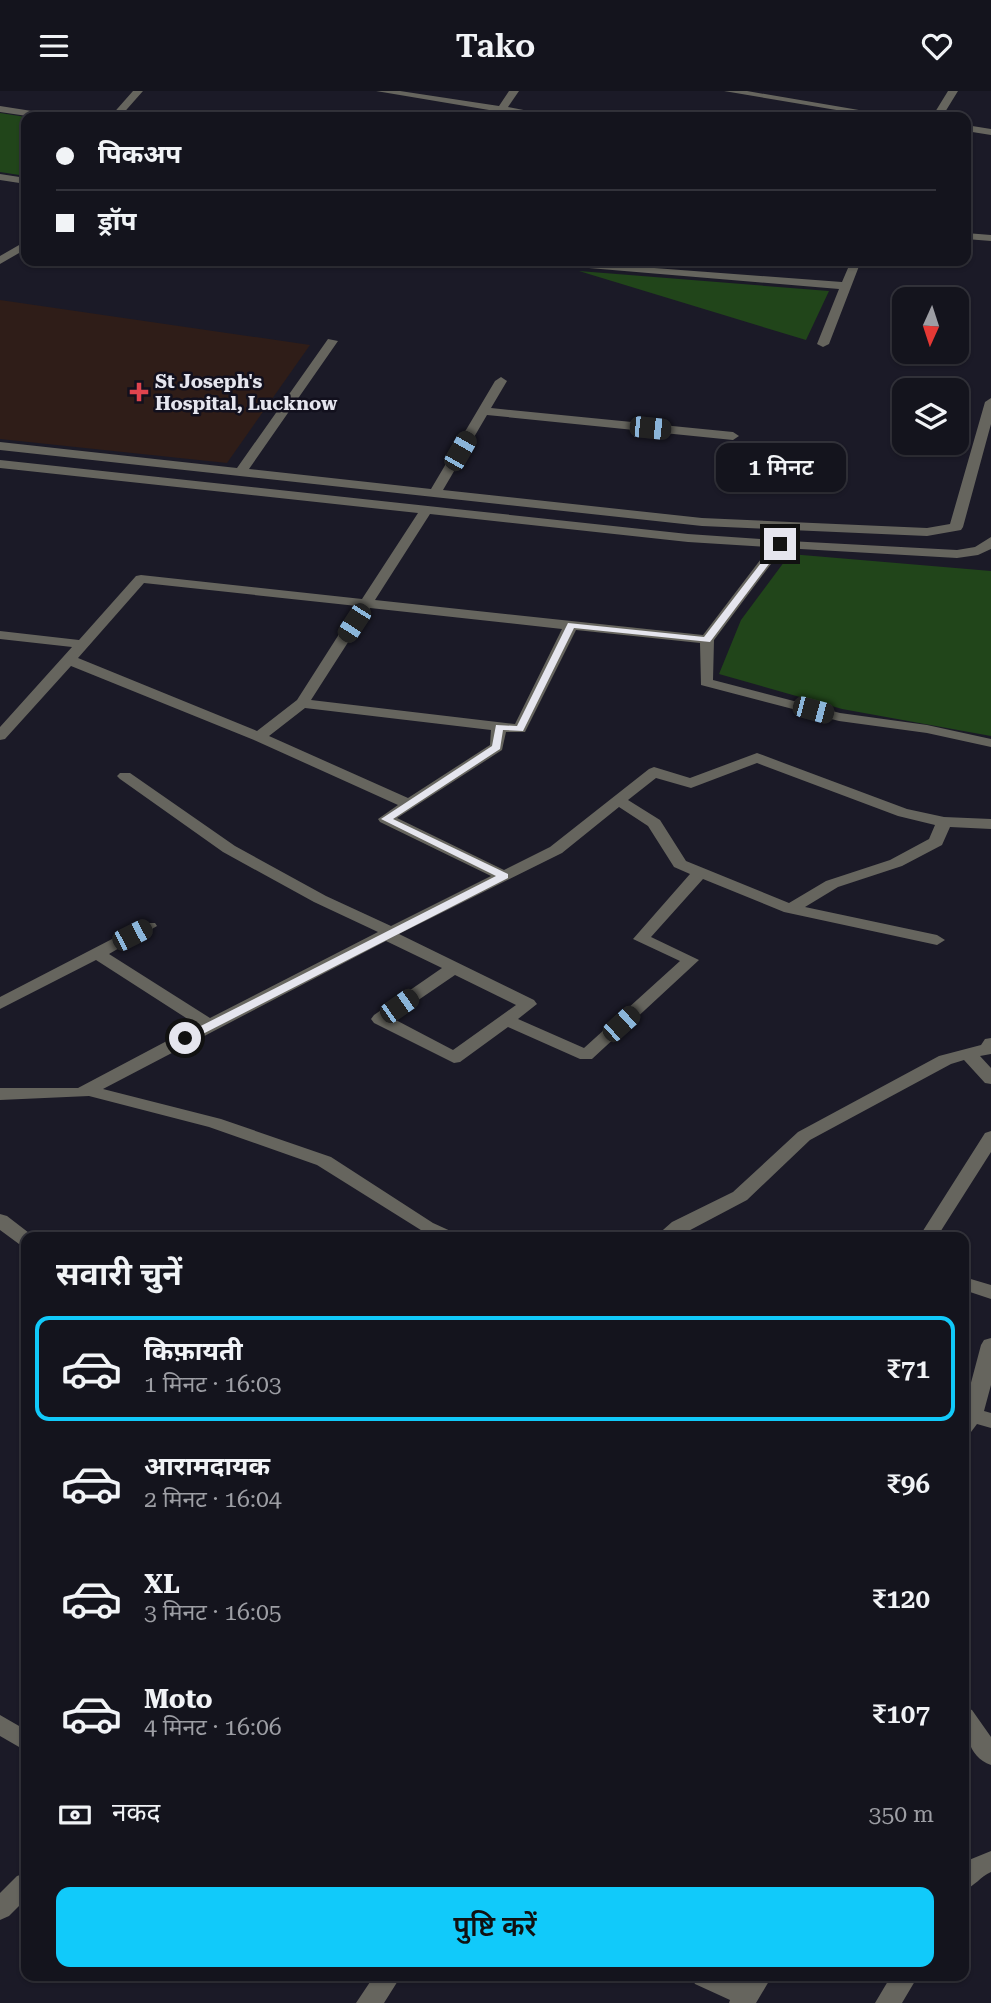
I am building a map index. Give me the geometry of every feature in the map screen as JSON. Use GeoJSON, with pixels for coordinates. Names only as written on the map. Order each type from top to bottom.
{"type":"FeatureCollection","features":[{"type":"Feature","properties":{"kind":"street"},"geometry":{"type":"LineString","coordinates":[[119,112],[138,91]]}},
{"type":"Feature","properties":{"kind":"street"},"geometry":{"type":"LineString","coordinates":[[381,91],[493,112]]}},
{"type":"Feature","properties":{"kind":"street"},"geometry":{"type":"LineString","coordinates":[[499,112],[514,91]]}},
{"type":"Feature","properties":{"kind":"street"},"geometry":{"type":"LineString","coordinates":[[729,91],[863,112]]}},
{"type":"Feature","properties":{"kind":"street"},"geometry":{"type":"LineString","coordinates":[[940,112],[953,91]]}},
{"type":"Feature","properties":{"kind":"street"},"geometry":{"type":"LineString","coordinates":[[0,109],[21,112]]}},
{"type":"Feature","properties":{"kind":"street"},"geometry":{"type":"LineString","coordinates":[[971,129],[991,132]]}},
{"type":"Feature","properties":{"kind":"street"},"geometry":{"type":"LineString","coordinates":[[0,177],[21,180]]}},
{"type":"Feature","properties":{"kind":"street"},"geometry":{"type":"LineString","coordinates":[[971,236],[991,238]]}},
{"type":"Feature","properties":{"kind":"street"},"geometry":{"type":"LineString","coordinates":[[1,259],[21,247]]}},
{"type":"Feature","properties":{"kind":"street"},"geometry":{"type":"LineString","coordinates":[[602,266],[846,286]]}},
{"type":"Feature","properties":{"kind":"street"},"geometry":{"type":"LineString","coordinates":[[823,344],[854,266]]}},
{"type":"Feature","properties":{"kind":"street"},"geometry":{"type":"LineString","coordinates":[[241,471],[332,341]]}},
{"type":"Feature","properties":{"kind":"street"},"geometry":{"type":"LineString","coordinates":[[436,492],[501,381]]}},
{"type":"Feature","properties":{"kind":"street"},"geometry":{"type":"LineString","coordinates":[[0,446],[702,522],[927,532],[956,527],[991,402]]}},
{"type":"Feature","properties":{"kind":"street"},"geometry":{"type":"LineString","coordinates":[[484,411],[733,436]]}},
{"type":"Feature","properties":{"kind":"street"},"geometry":{"type":"LineString","coordinates":[[0,464],[688,538],[935,554],[972,552],[987,547],[991,541]]}},
{"type":"Feature","properties":{"kind":"street"},"geometry":{"type":"LineString","coordinates":[[259,737],[302,703],[426,510]]}},
{"type":"Feature","properties":{"kind":"street"},"geometry":{"type":"LineString","coordinates":[[790,526],[780,544],[707,640],[706,682],[839,717],[927,729],[991,743]]}},
{"type":"Feature","properties":{"kind":"street"},"geometry":{"type":"LineString","coordinates":[[0,736],[141,579],[707,640]]}},
{"type":"Feature","properties":{"kind":"street"},"geometry":{"type":"LineString","coordinates":[[302,703],[520,729],[571,625]]}},
{"type":"Feature","properties":{"kind":"street"},"geometry":{"type":"LineString","coordinates":[[0,635],[80,644]]}},
{"type":"Feature","properties":{"kind":"street"},"geometry":{"type":"LineString","coordinates":[[67,659],[259,737],[409,804]]}},
{"type":"Feature","properties":{"kind":"street"},"geometry":{"type":"LineString","coordinates":[[499,727],[497,747],[386,819],[504,876]]}},
{"type":"Feature","properties":{"kind":"street"},"geometry":{"type":"LineString","coordinates":[[0,1094],[81,1093],[388,933],[556,850],[653,772],[691,783],[757,758],[903,813],[944,822],[991,824]]}},
{"type":"Feature","properties":{"kind":"street"},"geometry":{"type":"LineString","coordinates":[[125,776],[229,849],[320,899],[528,1004],[454,1058],[380,1019],[454,968]]}},
{"type":"Feature","properties":{"kind":"street"},"geometry":{"type":"LineString","coordinates":[[618,800],[654,823],[680,864],[790,909],[937,940]]}},
{"type":"Feature","properties":{"kind":"street"},"geometry":{"type":"LineString","coordinates":[[790,909],[832,884],[896,863],[936,842],[944,822]]}},
{"type":"Feature","properties":{"kind":"street"},"geometry":{"type":"LineString","coordinates":[[506,1020],[586,1055],[691,960],[641,939],[699,872]]}},
{"type":"Feature","properties":{"kind":"street"},"geometry":{"type":"LineString","coordinates":[[0,1004],[149,926]]}},
{"type":"Feature","properties":{"kind":"street"},"geometry":{"type":"LineString","coordinates":[[96,953],[209,1025]]}},
{"type":"Feature","properties":{"kind":"street"},"geometry":{"type":"LineString","coordinates":[[671,1232],[740,1196],[804,1136],[945,1060],[988,1049],[991,1042]]}},
{"type":"Feature","properties":{"kind":"street"},"geometry":{"type":"LineString","coordinates":[[968,1054],[991,1079]]}},
{"type":"Feature","properties":{"kind":"street"},"geometry":{"type":"LineString","coordinates":[[86,1090],[215,1123],[324,1161],[437,1232]]}},
{"type":"Feature","properties":{"kind":"street"},"geometry":{"type":"LineString","coordinates":[[931,1232],[991,1137]]}},
{"type":"Feature","properties":{"kind":"street"},"geometry":{"type":"LineString","coordinates":[[0,1220],[21,1236]]}},
{"type":"Feature","properties":{"kind":"street"},"geometry":{"type":"LineString","coordinates":[[969,1284],[991,1291]]}},
{"type":"Feature","properties":{"kind":"street"},"geometry":{"type":"LineString","coordinates":[[976,1421],[991,1345]]}},
{"type":"Feature","properties":{"kind":"street"},"geometry":{"type":"LineString","coordinates":[[969,1723],[991,1756]]}},
{"type":"Feature","properties":{"kind":"street"},"geometry":{"type":"LineString","coordinates":[[0,1724],[21,1739]]}},
{"type":"Feature","properties":{"kind":"street"},"geometry":{"type":"LineString","coordinates":[[969,1872],[991,1861]]}},
{"type":"Feature","properties":{"kind":"street"},"geometry":{"type":"LineString","coordinates":[[0,1909],[21,1888]]}},
{"type":"Feature","properties":{"kind":"street"},"geometry":{"type":"LineString","coordinates":[[369,2003],[384,1981]]}},
{"type":"Feature","properties":{"kind":"street"},"geometry":{"type":"LineString","coordinates":[[718,1981],[749,1992]]}},
{"type":"Feature","properties":{"kind":"street"},"geometry":{"type":"LineString","coordinates":[[888,2003],[902,1981]]}},
{"type":"Feature","properties":{"kind":"shaded area","name":"St Joseph's Hospital, Lucknow"},"geometry":{"type":"Polygon","coordinates":[[[0,300],[310,345],[227,463],[0,439],[0,300]]]}},
{"type":"Feature","properties":{"kind":"green space"},"geometry":{"type":"Polygon","coordinates":[[[0,113],[21,116],[21,175],[0,172],[0,113]]]}},
{"type":"Feature","properties":{"kind":"green space"},"geometry":{"type":"Polygon","coordinates":[[[579,271],[829,291],[806,340],[579,271]]]}},
{"type":"Feature","properties":{"kind":"green space"},"geometry":{"type":"Polygon","coordinates":[[[790,554],[991,571],[991,736],[842,709],[719,674],[741,620],[790,554]]]}},
{"type":"Feature","properties":{"kind":"place","name":"St Joseph's Hospital, Lucknow"},"geometry":{"type":"Point","coordinates":[139,392]}},
{"type":"Feature","properties":{"kind":"route"},"geometry":{"type":"LineString","coordinates":[[185,1038],[504,876],[386,819],[497,747],[499,727],[520,729],[571,625],[707,640],[780,544]]}}]}
